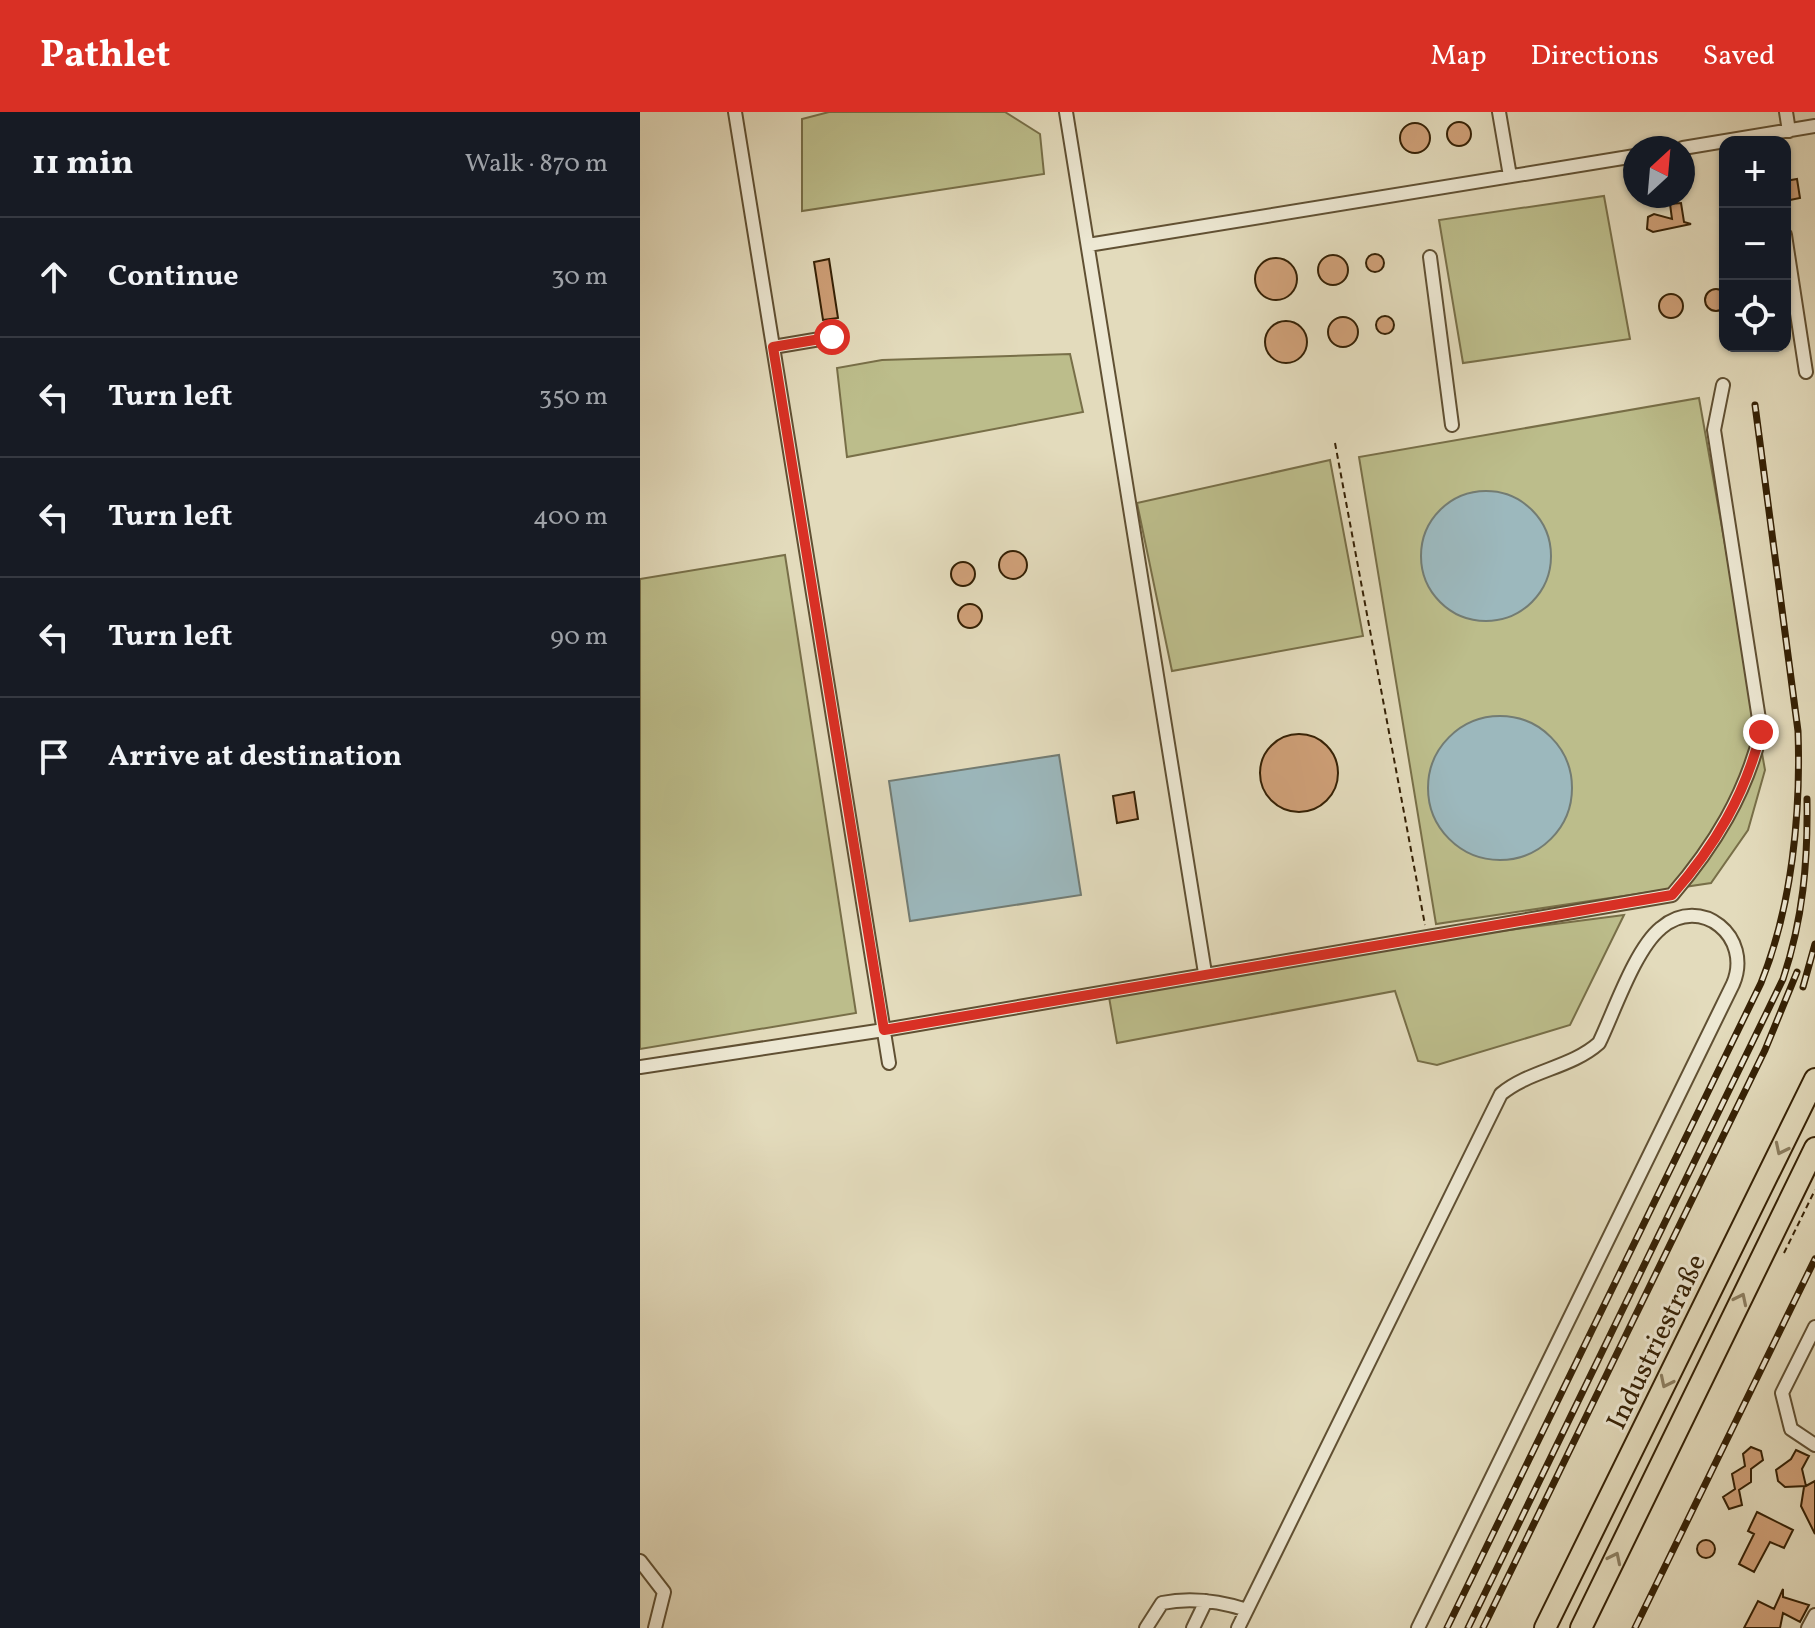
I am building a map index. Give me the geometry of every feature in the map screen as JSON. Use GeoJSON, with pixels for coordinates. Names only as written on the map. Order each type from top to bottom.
{"type":"FeatureCollection","features":[{"type":"Feature","properties":{"kind":"highway","name":"Industriestraße"},"geometry":{"type":"LineString","coordinates":[[1545,1628],[1815,1079]]}},
{"type":"Feature","properties":{"kind":"highway"},"geometry":{"type":"LineString","coordinates":[[1581,1628],[1815,1148]]}},
{"type":"Feature","properties":{"kind":"street"},"geometry":{"type":"LineString","coordinates":[[735,112],[889,1063]]}},
{"type":"Feature","properties":{"kind":"street"},"geometry":{"type":"LineString","coordinates":[[1066,112],[1205,973]]}},
{"type":"Feature","properties":{"kind":"street"},"geometry":{"type":"LineString","coordinates":[[1499,112],[1510,176]]}},
{"type":"Feature","properties":{"kind":"street"},"geometry":{"type":"LineString","coordinates":[[1786,112],[1789,131]]}},
{"type":"Feature","properties":{"kind":"street"},"geometry":{"type":"LineString","coordinates":[[1767,136],[1815,126]]}},
{"type":"Feature","properties":{"kind":"street"},"geometry":{"type":"LineString","coordinates":[[1695,147],[1719,146]]}},
{"type":"Feature","properties":{"kind":"street"},"geometry":{"type":"LineString","coordinates":[[1088,245],[1623,158]]}},
{"type":"Feature","properties":{"kind":"street"},"geometry":{"type":"LineString","coordinates":[[1430,257],[1452,425]]}},
{"type":"Feature","properties":{"kind":"street"},"geometry":{"type":"LineString","coordinates":[[1791,274],[1806,372]]}},
{"type":"Feature","properties":{"kind":"street"},"geometry":{"type":"LineString","coordinates":[[773,347],[832,337]]}},
{"type":"Feature","properties":{"kind":"street"},"geometry":{"type":"LineString","coordinates":[[640,1067],[884,1030],[1672,895],[1703,859],[1731,813],[1754,761],[1762,718],[1714,430],[1723,385]]}},
{"type":"Feature","properties":{"kind":"street"},"geometry":{"type":"LineString","coordinates":[[1238,1628],[1501,1094],[1515,1082],[1587,1054],[1599,1043],[1647,943],[1660,928],[1684,917],[1715,922],[1726,930],[1735,945],[1739,956],[1737,977],[1418,1628]]}},
{"type":"Feature","properties":{"kind":"street"},"geometry":{"type":"LineString","coordinates":[[1815,1327],[1782,1393],[1791,1429],[1815,1445]]}},
{"type":"Feature","properties":{"kind":"street"},"geometry":{"type":"LineString","coordinates":[[640,1561],[664,1592],[655,1628]]}},
{"type":"Feature","properties":{"kind":"street"},"geometry":{"type":"LineString","coordinates":[[1146,1628],[1162,1603],[1183,1599],[1247,1610]]}},
{"type":"Feature","properties":{"kind":"street"},"geometry":{"type":"LineString","coordinates":[[1193,1628],[1206,1601]]}},
{"type":"Feature","properties":{"kind":"street"},"geometry":{"type":"LineString","coordinates":[[1808,1628],[1815,1615]]}},
{"type":"Feature","properties":{"kind":"path"},"geometry":{"type":"LineString","coordinates":[[1335,443],[1427,937]]}},
{"type":"Feature","properties":{"kind":"green space"},"geometry":{"type":"Polygon","coordinates":[[[829,112],[1005,112],[1040,134],[1044,174],[802,211],[802,119],[829,112]]]}},
{"type":"Feature","properties":{"kind":"green space"},"geometry":{"type":"Polygon","coordinates":[[[1604,196],[1630,339],[1463,363],[1439,220],[1604,196]]]}},
{"type":"Feature","properties":{"kind":"green space"},"geometry":{"type":"Polygon","coordinates":[[[1070,354],[1083,412],[847,457],[837,368],[882,360],[1070,354]]]}},
{"type":"Feature","properties":{"kind":"green space"},"geometry":{"type":"Polygon","coordinates":[[[1699,398],[1765,770],[1748,830],[1711,883],[1436,924],[1359,457],[1699,398]]]}},
{"type":"Feature","properties":{"kind":"green space"},"geometry":{"type":"Polygon","coordinates":[[[1330,460],[1363,636],[1172,671],[1137,503],[1330,460]]]}},
{"type":"Feature","properties":{"kind":"green space"},"geometry":{"type":"Polygon","coordinates":[[[785,555],[856,1013],[640,1049],[640,579],[785,555]]]}},
{"type":"Feature","properties":{"kind":"green space"},"geometry":{"type":"Polygon","coordinates":[[[1624,915],[1570,1025],[1437,1065],[1418,1061],[1395,991],[1117,1043],[1109,997],[1479,934],[1624,915]]]}},
{"type":"Feature","properties":{"kind":"water"},"geometry":{"type":"Polygon","coordinates":[[[1486,491],[1511,496],[1532,510],[1546,531],[1551,556],[1546,581],[1532,602],[1511,616],[1486,621],[1461,616],[1440,602],[1426,581],[1421,556],[1426,531],[1440,510],[1461,496],[1486,491]]]}},
{"type":"Feature","properties":{"kind":"water"},"geometry":{"type":"Polygon","coordinates":[[[1500,716],[1528,721],[1551,737],[1567,760],[1572,788],[1567,816],[1551,839],[1528,855],[1500,860],[1472,855],[1449,839],[1433,816],[1428,788],[1433,760],[1449,737],[1472,721],[1500,716]]]}},
{"type":"Feature","properties":{"kind":"water"},"geometry":{"type":"Polygon","coordinates":[[[1059,755],[1081,895],[910,921],[889,781],[1059,755]]]}},
{"type":"Feature","properties":{"kind":"building"},"geometry":{"type":"Polygon","coordinates":[[[1459,122],[1470,129],[1471,134],[1464,145],[1459,146],[1448,139],[1447,134],[1454,123],[1459,122]]]}},
{"type":"Feature","properties":{"kind":"building"},"geometry":{"type":"Polygon","coordinates":[[[1415,123],[1426,127],[1430,138],[1426,149],[1415,153],[1404,149],[1400,138],[1404,127],[1415,123]]]}},
{"type":"Feature","properties":{"kind":"building"},"geometry":{"type":"Polygon","coordinates":[[[1797,179],[1800,198],[1791,200],[1791,180],[1797,179]]]}},
{"type":"Feature","properties":{"kind":"building"},"geometry":{"type":"Polygon","coordinates":[[[1671,208],[1682,208],[1684,222],[1691,224],[1653,232],[1647,229],[1648,217],[1654,214],[1672,219],[1671,208]]]}},
{"type":"Feature","properties":{"kind":"building"},"geometry":{"type":"Polygon","coordinates":[[[1371,254],[1379,254],[1384,263],[1382,270],[1371,272],[1366,267],[1366,259],[1371,254]]]}},
{"type":"Feature","properties":{"kind":"building"},"geometry":{"type":"Polygon","coordinates":[[[1333,255],[1339,256],[1347,264],[1347,276],[1339,284],[1333,285],[1327,284],[1319,276],[1318,270],[1319,264],[1327,256],[1333,255]]]}},
{"type":"Feature","properties":{"kind":"building"},"geometry":{"type":"Polygon","coordinates":[[[1276,258],[1291,264],[1297,279],[1291,294],[1276,300],[1261,294],[1255,279],[1261,264],[1276,258]]]}},
{"type":"Feature","properties":{"kind":"building"},"geometry":{"type":"Polygon","coordinates":[[[829,259],[838,318],[823,320],[814,262],[829,259]]]}},
{"type":"Feature","properties":{"kind":"building"},"geometry":{"type":"Polygon","coordinates":[[[1719,290],[1719,310],[1716,311],[1708,308],[1705,300],[1708,292],[1719,290]]]}},
{"type":"Feature","properties":{"kind":"building"},"geometry":{"type":"Polygon","coordinates":[[[1671,294],[1682,301],[1683,306],[1676,317],[1671,318],[1660,311],[1659,306],[1666,295],[1671,294]]]}},
{"type":"Feature","properties":{"kind":"building"},"geometry":{"type":"Polygon","coordinates":[[[1381,316],[1389,316],[1394,325],[1392,332],[1381,334],[1376,329],[1376,321],[1381,316]]]}},
{"type":"Feature","properties":{"kind":"building"},"geometry":{"type":"Polygon","coordinates":[[[1343,317],[1349,318],[1357,326],[1357,338],[1349,346],[1343,347],[1337,346],[1329,338],[1328,332],[1329,326],[1337,318],[1343,317]]]}},
{"type":"Feature","properties":{"kind":"building"},"geometry":{"type":"Polygon","coordinates":[[[1286,321],[1301,327],[1307,342],[1301,357],[1286,363],[1271,357],[1265,342],[1271,327],[1286,321]]]}},
{"type":"Feature","properties":{"kind":"building"},"geometry":{"type":"Polygon","coordinates":[[[1013,551],[1023,555],[1027,565],[1023,575],[1013,579],[1003,575],[999,565],[1003,555],[1013,551]]]}},
{"type":"Feature","properties":{"kind":"building"},"geometry":{"type":"Polygon","coordinates":[[[963,562],[972,565],[975,574],[972,583],[963,586],[954,583],[951,574],[954,565],[963,562]]]}},
{"type":"Feature","properties":{"kind":"building"},"geometry":{"type":"Polygon","coordinates":[[[970,604],[979,607],[982,616],[979,625],[970,628],[961,625],[958,616],[961,607],[970,604]]]}},
{"type":"Feature","properties":{"kind":"building"},"geometry":{"type":"Polygon","coordinates":[[[1299,734],[1314,737],[1326,746],[1335,758],[1338,773],[1335,788],[1326,800],[1314,809],[1299,812],[1284,809],[1272,800],[1263,788],[1260,773],[1263,758],[1272,746],[1284,737],[1299,734]]]}},
{"type":"Feature","properties":{"kind":"building"},"geometry":{"type":"Polygon","coordinates":[[[1134,792],[1138,819],[1117,823],[1113,796],[1134,792]]]}},
{"type":"Feature","properties":{"kind":"building"},"geometry":{"type":"Polygon","coordinates":[[[1751,1447],[1761,1451],[1763,1460],[1751,1469],[1751,1482],[1739,1490],[1742,1505],[1729,1509],[1723,1497],[1735,1489],[1732,1474],[1745,1466],[1743,1454],[1751,1447]]]}},
{"type":"Feature","properties":{"kind":"building"},"geometry":{"type":"Polygon","coordinates":[[[1796,1450],[1809,1456],[1802,1469],[1806,1486],[1785,1487],[1778,1481],[1776,1470],[1791,1459],[1796,1450]]]}},
{"type":"Feature","properties":{"kind":"building"},"geometry":{"type":"Polygon","coordinates":[[[1815,1481],[1815,1534],[1801,1506],[1804,1487],[1815,1481]]]}},
{"type":"Feature","properties":{"kind":"building"},"geometry":{"type":"Polygon","coordinates":[[[1757,1512],[1793,1530],[1784,1548],[1770,1542],[1754,1572],[1739,1564],[1754,1534],[1748,1531],[1757,1512]]]}},
{"type":"Feature","properties":{"kind":"building"},"geometry":{"type":"Polygon","coordinates":[[[1706,1540],[1715,1549],[1706,1558],[1697,1549],[1706,1540]]]}},
{"type":"Feature","properties":{"kind":"building"},"geometry":{"type":"Polygon","coordinates":[[[1783,1589],[1783,1597],[1809,1605],[1800,1622],[1783,1613],[1780,1628],[1744,1628],[1758,1601],[1774,1609],[1783,1589]]]}},
{"type":"Feature","properties":{"kind":"railway"},"geometry":{"type":"LineString","coordinates":[[1447,1628],[1761,983],[1780,923],[1796,826],[1798,731],[1755,405]]}},
{"type":"Feature","properties":{"kind":"railway"},"geometry":{"type":"LineString","coordinates":[[1468,1628],[1783,979],[1803,890],[1807,799]]}},
{"type":"Feature","properties":{"kind":"railway"},"geometry":{"type":"LineString","coordinates":[[1803,987],[1815,944]]}},
{"type":"Feature","properties":{"kind":"railway"},"geometry":{"type":"LineString","coordinates":[[1483,1628],[1765,1050],[1797,972]]}},
{"type":"Feature","properties":{"kind":"railway"},"geometry":{"type":"LineString","coordinates":[[1635,1628],[1815,1259]]}},
{"type":"Feature","properties":{"kind":"route"},"geometry":{"type":"LineString","coordinates":[[832,337],[773,347],[884,1030],[1672,895],[1719,836],[1754,761],[1761,732]]}}]}
